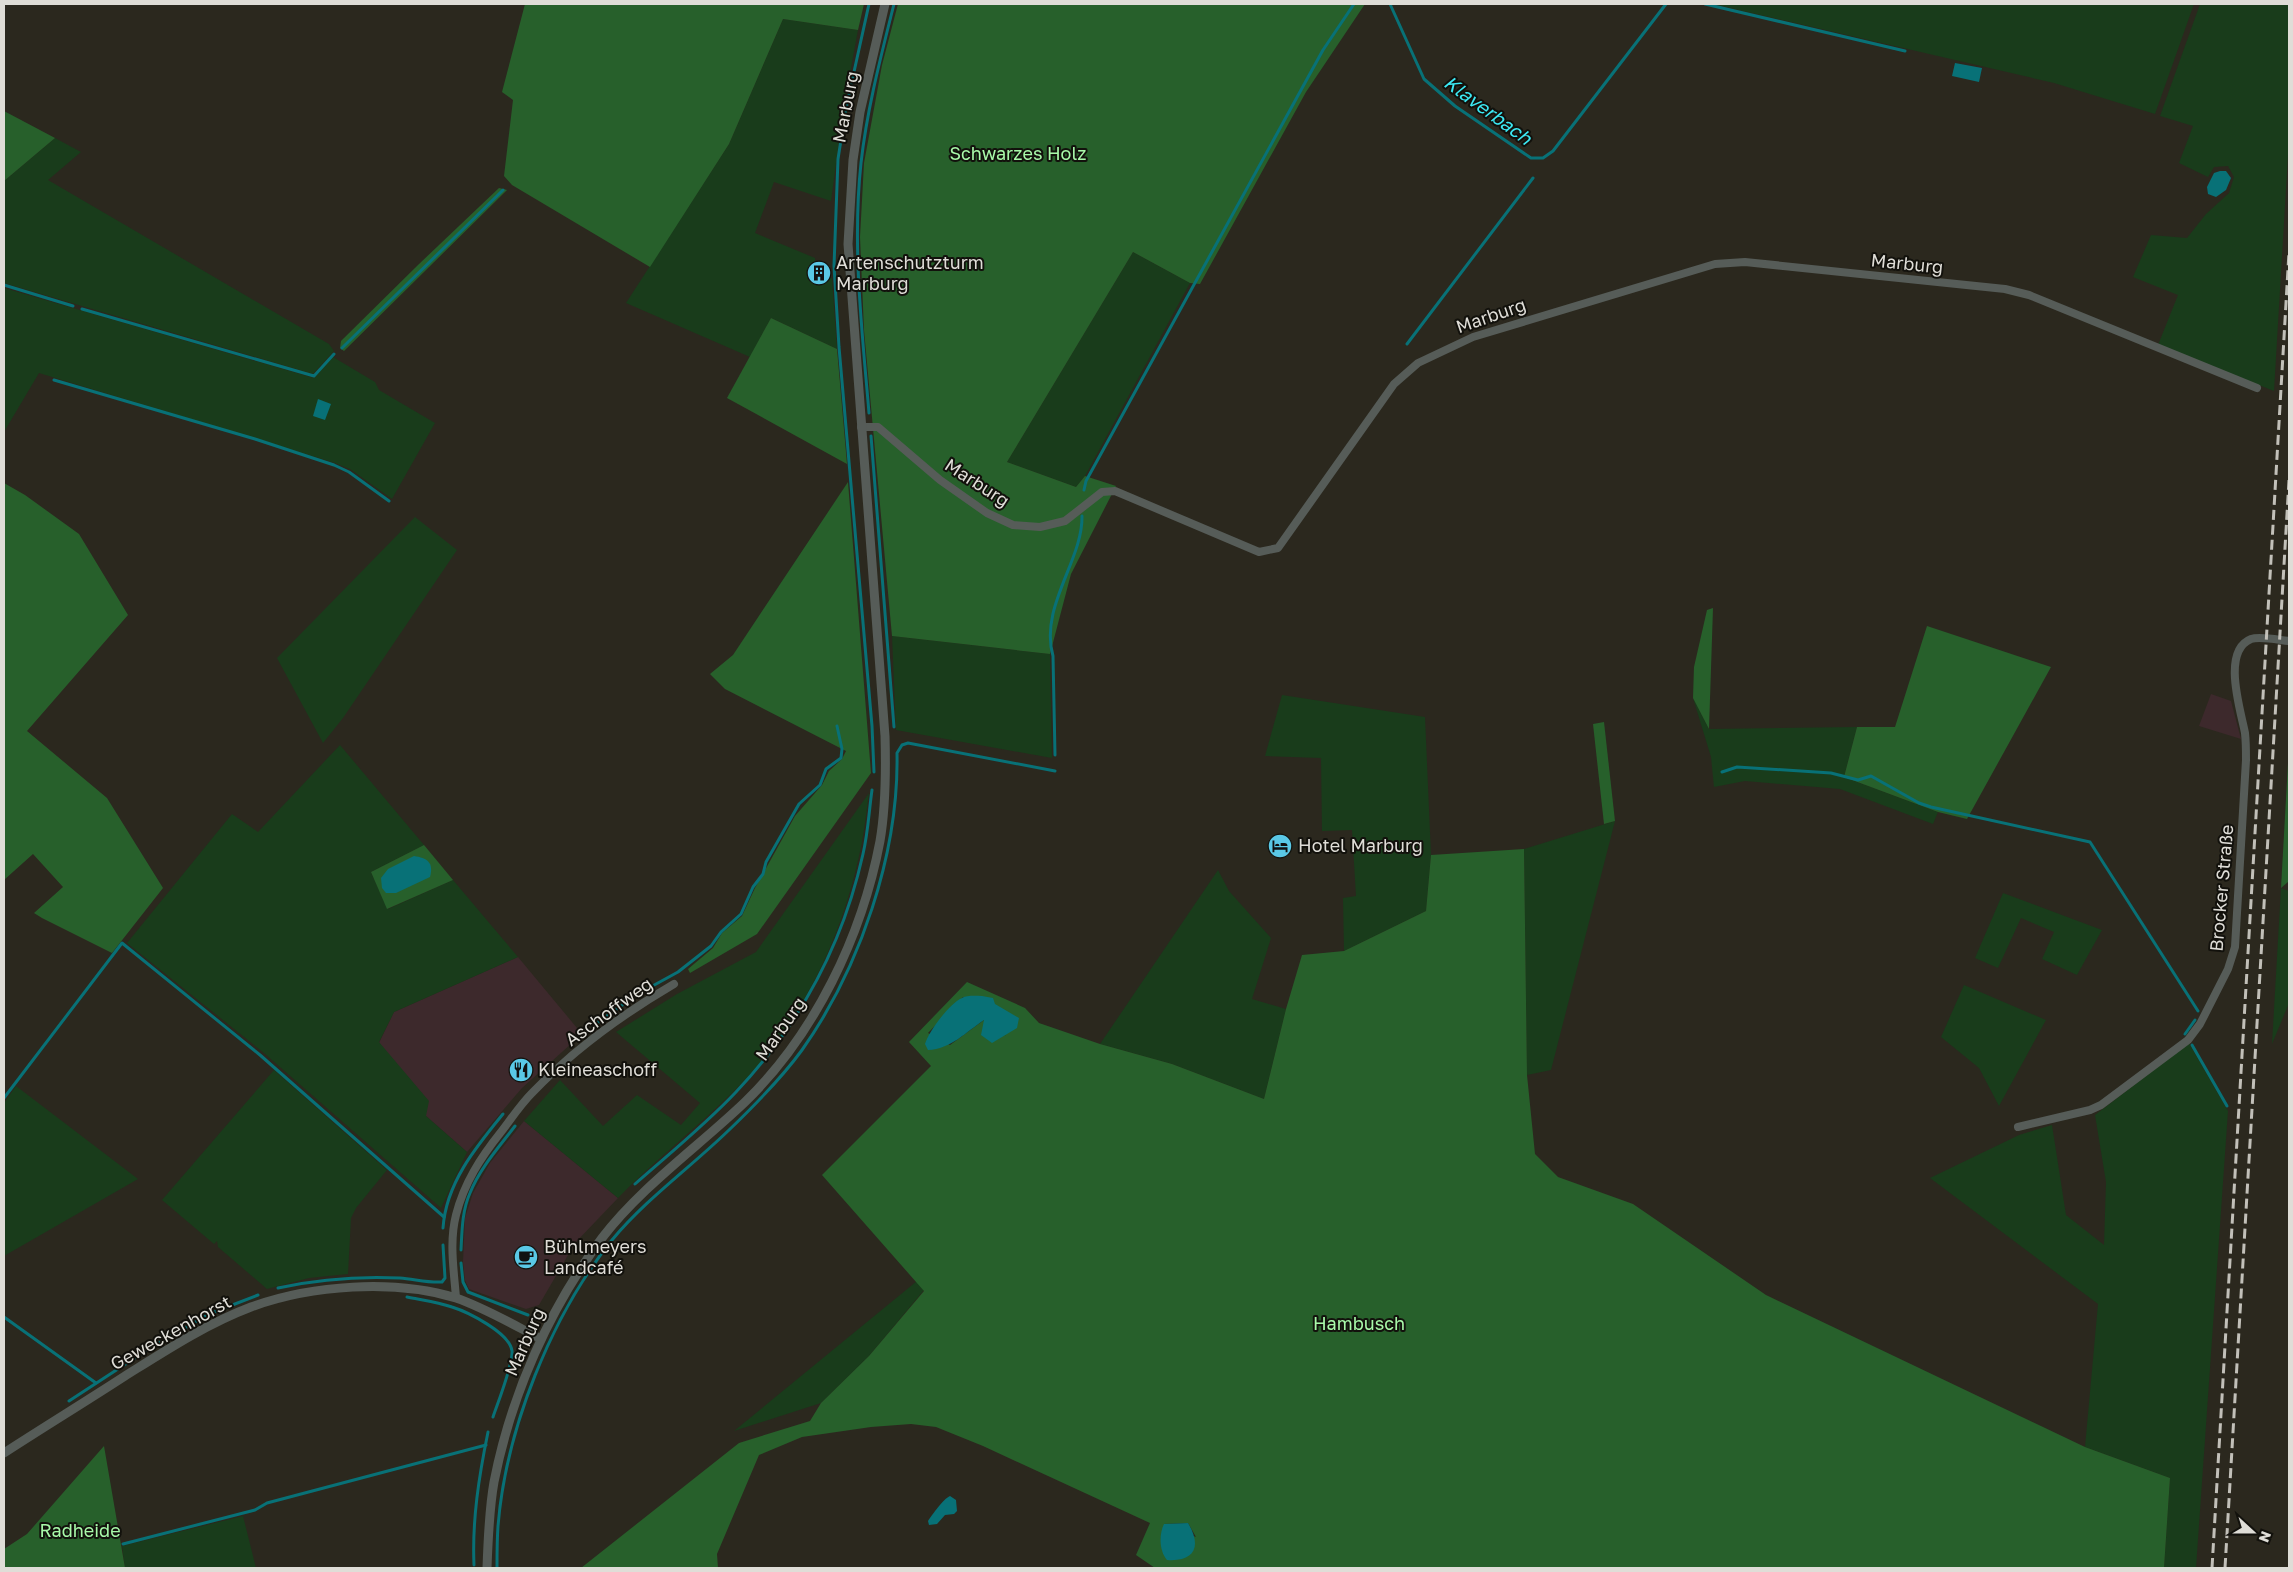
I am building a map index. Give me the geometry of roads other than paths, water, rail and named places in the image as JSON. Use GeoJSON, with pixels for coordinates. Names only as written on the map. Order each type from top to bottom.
{"type":"FeatureCollection","features":[{"type":"Feature","properties":{"kind":"street","name":"Marburg"},"geometry":{"type":"LineString","coordinates":[[487,1568],[494,1483],[504,1440],[520,1390],[541,1339],[572,1282],[604,1236],[644,1194],[746,1100],[792,1046],[820,1004],[845,952],[864,903],[880,841],[886,779],[884,717],[848,244],[852,170],[860,112],[886,4]]}},
{"type":"Feature","properties":{"kind":"street","name":"Marburg"},"geometry":{"type":"LineString","coordinates":[[861,427],[878,427],[940,480],[987,513],[1013,525],[1040,527],[1065,521],[1102,492],[1115,491],[1259,552],[1269,551],[1278,548],[1394,384],[1418,363],[1473,336],[1699,268],[1715,264],[1745,262],[2005,289],[2029,295],[2257,388]]}},
{"type":"Feature","properties":{"kind":"street","name":"Brocker Straße"},"geometry":{"type":"LineString","coordinates":[[2018,1127],[2090,1110],[2101,1105],[2188,1040],[2200,1024],[2228,970],[2235,947],[2246,760],[2245,736],[2235,680],[2235,660],[2244,644],[2252,639],[2289,641]]}},
{"type":"Feature","properties":{"kind":"street","name":"Aschoffweg"},"geometry":{"type":"LineString","coordinates":[[456,1298],[452,1245],[456,1216],[465,1187],[481,1158],[531,1093],[593,1038],[644,1002],[674,984]]}},
{"type":"Feature","properties":{"kind":"street","name":"Geweckenhorst"},"geometry":{"type":"LineString","coordinates":[[4,1453],[163,1352],[209,1326],[252,1307],[299,1294],[342,1288],[388,1287],[456,1298],[541,1339]]}},
{"type":"Feature","properties":{"kind":"water"},"geometry":{"type":"Polygon","coordinates":[[[1955,63],[1982,68],[1979,82],[1952,76],[1955,63]]]}},
{"type":"Feature","properties":{"kind":"water"},"geometry":{"type":"Polygon","coordinates":[[[2226,171],[2231,178],[2226,190],[2216,197],[2208,194],[2207,187],[2214,173],[2226,171]]]}},
{"type":"Feature","properties":{"kind":"water"},"geometry":{"type":"Polygon","coordinates":[[[318,399],[331,404],[325,420],[313,416],[318,399]]]}},
{"type":"Feature","properties":{"kind":"water"},"geometry":{"type":"Polygon","coordinates":[[[414,856],[423,858],[430,864],[430,877],[396,893],[386,893],[382,888],[381,878],[388,869],[414,856]]]}},
{"type":"Feature","properties":{"kind":"water"},"geometry":{"type":"Polygon","coordinates":[[[982,996],[993,998],[995,1004],[1019,1018],[1017,1028],[992,1043],[981,1035],[984,1020],[944,1047],[928,1050],[925,1044],[927,1039],[940,1018],[951,1006],[964,997],[982,996]]]}},
{"type":"Feature","properties":{"kind":"water"},"geometry":{"type":"Polygon","coordinates":[[[950,1496],[956,1500],[957,1511],[954,1514],[945,1515],[937,1524],[929,1525],[928,1521],[941,1503],[950,1496]]]}},
{"type":"Feature","properties":{"kind":"water"},"geometry":{"type":"Polygon","coordinates":[[[1188,1523],[1195,1539],[1193,1551],[1184,1558],[1167,1560],[1162,1552],[1161,1542],[1164,1524],[1188,1523]]]}},
{"type":"Feature","properties":{"kind":"waterway"},"geometry":{"type":"LineString","coordinates":[[869,4],[846,108],[838,159],[834,266],[839,347],[872,726],[874,772]]}},
{"type":"Feature","properties":{"kind":"waterway"},"geometry":{"type":"LineString","coordinates":[[869,413],[859,288],[858,194],[867,123],[894,4]]}},
{"type":"Feature","properties":{"kind":"waterway"},"geometry":{"type":"LineString","coordinates":[[1084,490],[1086,481],[1323,50],[1354,4]]}},
{"type":"Feature","properties":{"kind":"waterway","name":"Klaverbach"},"geometry":{"type":"LineString","coordinates":[[1390,4],[1424,79],[1455,106],[1531,158],[1543,158],[1553,151],[1666,4]]}},
{"type":"Feature","properties":{"kind":"waterway"},"geometry":{"type":"LineString","coordinates":[[1705,4],[1905,51]]}},
{"type":"Feature","properties":{"kind":"waterway"},"geometry":{"type":"LineString","coordinates":[[1407,344],[1533,178]]}},
{"type":"Feature","properties":{"kind":"waterway"},"geometry":{"type":"LineString","coordinates":[[342,348],[503,190]]}},
{"type":"Feature","properties":{"kind":"waterway"},"geometry":{"type":"LineString","coordinates":[[4,285],[73,306]]}},
{"type":"Feature","properties":{"kind":"waterway"},"geometry":{"type":"LineString","coordinates":[[82,309],[314,376],[334,354]]}},
{"type":"Feature","properties":{"kind":"waterway"},"geometry":{"type":"LineString","coordinates":[[54,380],[255,439],[334,465],[349,472],[389,501]]}},
{"type":"Feature","properties":{"kind":"waterway"},"geometry":{"type":"LineString","coordinates":[[871,436],[894,727]]}},
{"type":"Feature","properties":{"kind":"waterway"},"geometry":{"type":"LineString","coordinates":[[1055,755],[1053,656],[1050,638],[1052,620],[1056,602],[1076,550],[1082,516]]}},
{"type":"Feature","properties":{"kind":"waterway"},"geometry":{"type":"LineString","coordinates":[[593,1026],[636,995],[678,972],[711,946],[721,932],[741,914],[753,887],[763,874],[766,862],[799,804],[820,785],[826,769],[841,758],[842,749],[837,726]]}},
{"type":"Feature","properties":{"kind":"waterway"},"geometry":{"type":"LineString","coordinates":[[497,1568],[498,1526],[511,1451],[535,1375],[551,1338],[590,1270],[612,1240],[639,1211],[714,1144],[767,1092],[802,1050],[823,1018],[842,983],[872,909],[883,870],[891,830],[896,791],[897,753],[902,745],[908,743],[1055,771]]}},
{"type":"Feature","properties":{"kind":"waterway"},"geometry":{"type":"LineString","coordinates":[[1722,772],[1737,767],[1831,773],[1858,780],[1871,776],[1919,803],[1931,807],[2090,842],[2198,1011]]}},
{"type":"Feature","properties":{"kind":"waterway"},"geometry":{"type":"LineString","coordinates":[[635,1184],[699,1128],[736,1092],[759,1066],[799,1011],[816,982],[844,920],[865,846],[872,790]]}},
{"type":"Feature","properties":{"kind":"waterway"},"geometry":{"type":"LineString","coordinates":[[4,1098],[122,943],[260,1055],[444,1217]]}},
{"type":"Feature","properties":{"kind":"waterway"},"geometry":{"type":"LineString","coordinates":[[2185,1034],[2195,1020]]}},
{"type":"Feature","properties":{"kind":"waterway"},"geometry":{"type":"LineString","coordinates":[[2192,1045],[2227,1106]]}},
{"type":"Feature","properties":{"kind":"waterway"},"geometry":{"type":"LineString","coordinates":[[443,1228],[445,1212],[456,1181],[473,1153],[503,1114]]}},
{"type":"Feature","properties":{"kind":"waterway"},"geometry":{"type":"LineString","coordinates":[[461,1250],[464,1214],[470,1193],[484,1166],[515,1126]]}},
{"type":"Feature","properties":{"kind":"waterway"},"geometry":{"type":"LineString","coordinates":[[278,1288],[324,1280],[369,1277],[442,1282],[445,1278],[443,1245]]}},
{"type":"Feature","properties":{"kind":"waterway"},"geometry":{"type":"LineString","coordinates":[[461,1263],[463,1282],[468,1292],[528,1315]]}},
{"type":"Feature","properties":{"kind":"waterway"},"geometry":{"type":"LineString","coordinates":[[69,1401],[147,1350],[209,1314],[258,1295]]}},
{"type":"Feature","properties":{"kind":"waterway"},"geometry":{"type":"LineString","coordinates":[[407,1297],[441,1304],[468,1313],[496,1330],[510,1344],[512,1357],[493,1417]]}},
{"type":"Feature","properties":{"kind":"waterway"},"geometry":{"type":"LineString","coordinates":[[4,1317],[96,1383]]}},
{"type":"Feature","properties":{"kind":"waterway"},"geometry":{"type":"LineString","coordinates":[[474,1565],[474,1531],[477,1498],[488,1432]]}},
{"type":"Feature","properties":{"kind":"waterway"},"geometry":{"type":"LineString","coordinates":[[123,1544],[255,1510],[267,1503],[486,1445]]}},
{"type":"Feature","properties":{"kind":"railway"},"geometry":{"type":"LineString","coordinates":[[2212,1568],[2289,252]]}},
{"type":"Feature","properties":{"kind":"railway"},"geometry":{"type":"LineString","coordinates":[[2225,1568],[2289,480]]}},
{"type":"Feature","properties":{"kind":"place","name":"Artenschutzturm Marburg"},"geometry":{"type":"Point","coordinates":[819,273]}},
{"type":"Feature","properties":{"kind":"place","name":"Hotel Marburg"},"geometry":{"type":"Point","coordinates":[1280,846]}},
{"type":"Feature","properties":{"kind":"place","name":"Kleineaschoff"},"geometry":{"type":"Point","coordinates":[521,1070]}},
{"type":"Feature","properties":{"kind":"place","name":"Bühlmeyers Landcafé"},"geometry":{"type":"Point","coordinates":[526,1257]}},
{"type":"Feature","properties":{"kind":"park label","name":"Schwarzes Holz"},"geometry":{"type":"Point","coordinates":[1018,154]}},
{"type":"Feature","properties":{"kind":"park label","name":"Hambusch"},"geometry":{"type":"Point","coordinates":[1359,1324]}},
{"type":"Feature","properties":{"kind":"park label","name":"Radheide"},"geometry":{"type":"Point","coordinates":[80,1531]}}]}
